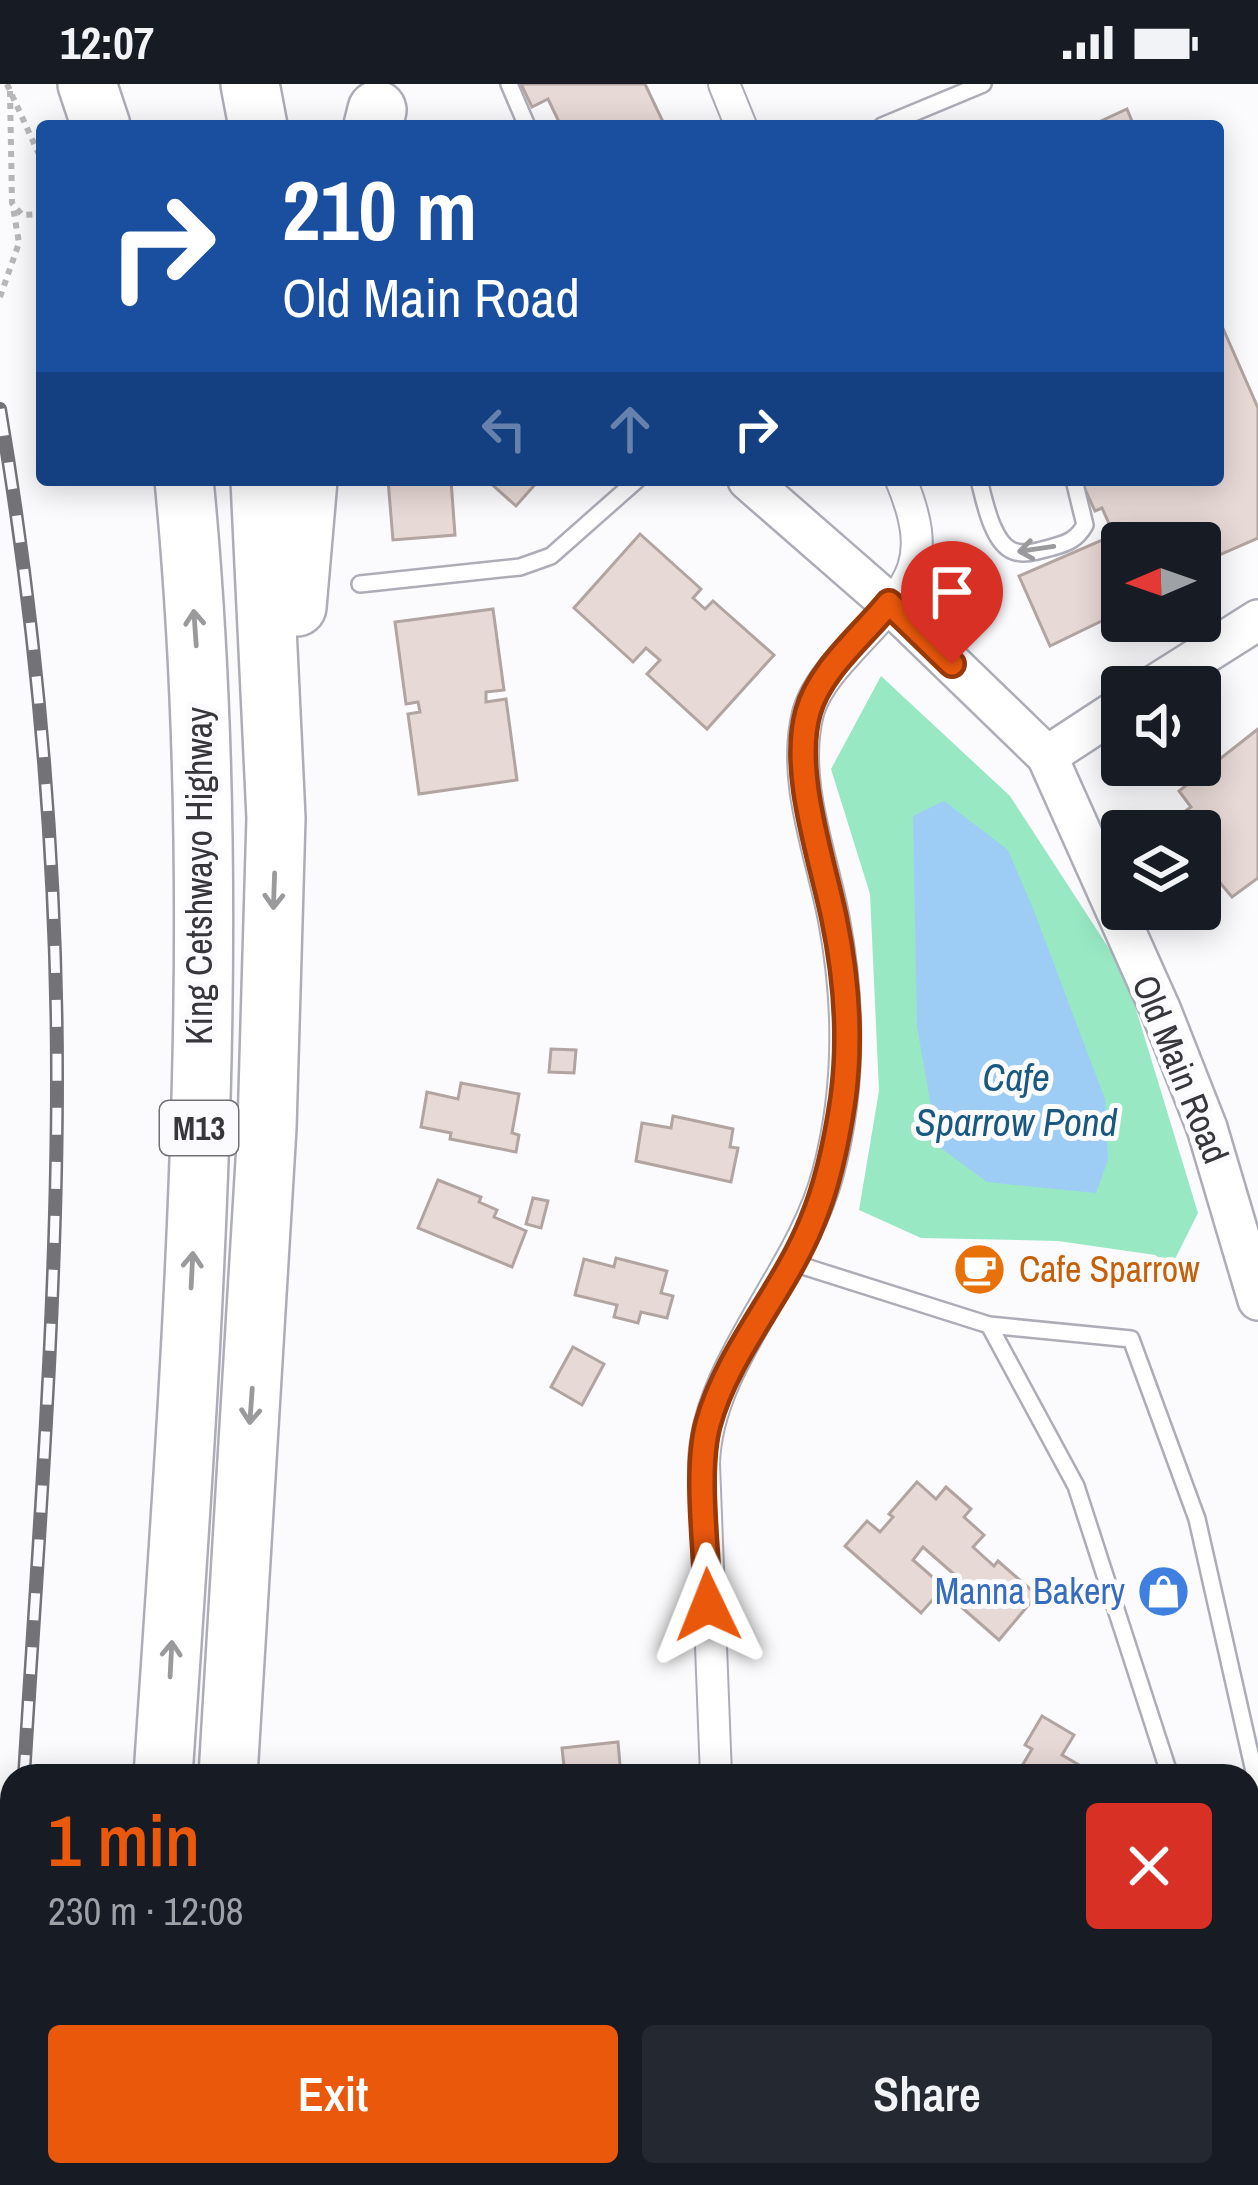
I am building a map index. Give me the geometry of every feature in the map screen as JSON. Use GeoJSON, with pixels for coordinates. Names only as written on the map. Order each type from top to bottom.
{"type":"FeatureCollection","features":[{"type":"Feature","properties":{"kind":"highway"},"geometry":{"type":"LineString","coordinates":[[87,84],[99,120]]}},
{"type":"Feature","properties":{"kind":"highway"},"geometry":{"type":"LineString","coordinates":[[129,84],[136,120]]}},
{"type":"Feature","properties":{"kind":"highway"},"geometry":{"type":"LineString","coordinates":[[212,84],[217,120]]}},
{"type":"Feature","properties":{"kind":"highway"},"geometry":{"type":"LineString","coordinates":[[250,84],[257,120]]}},
{"type":"Feature","properties":{"kind":"highway","name":"King Cetshwayo Highway"},"geometry":{"type":"LineString","coordinates":[[164,1764],[197,1194],[205,912],[203,767],[184,486]]}},
{"type":"Feature","properties":{"kind":"highway","name":"King Cetshwayo Highway"},"geometry":{"type":"LineString","coordinates":[[229,1764],[267,1128],[276,818],[260,486]]}},
{"type":"Feature","properties":{"kind":"highway"},"geometry":{"type":"LineString","coordinates":[[276,818],[307,486]]}},
{"type":"Feature","properties":{"kind":"street"},"geometry":{"type":"LineString","coordinates":[[724,84],[739,120]]}},
{"type":"Feature","properties":{"kind":"street","name":"Old Main Road"},"geometry":{"type":"LineString","coordinates":[[755,486],[889,603],[1047,757],[1208,1128],[1258,1300]]}},
{"type":"Feature","properties":{"kind":"street"},"geometry":{"type":"LineString","coordinates":[[716,1764],[704,1446],[728,1374],[812,1224],[843,1097],[847,1035],[842,965],[808,804],[808,712],[828,673],[911,577],[919,556],[918,524],[903,486]]}},
{"type":"Feature","properties":{"kind":"street"},"geometry":{"type":"LineString","coordinates":[[1185,666],[1258,620]]}},
{"type":"Feature","properties":{"kind":"street"},"geometry":{"type":"LineString","coordinates":[[1047,757],[1101,721]]}},
{"type":"Feature","properties":{"kind":"lane"},"geometry":{"type":"LineString","coordinates":[[509,84],[524,120]]}},
{"type":"Feature","properties":{"kind":"lane"},"geometry":{"type":"LineString","coordinates":[[896,120],[983,84]]}},
{"type":"Feature","properties":{"kind":"lane"},"geometry":{"type":"LineString","coordinates":[[360,584],[520,568],[544,561],[630,486]]}},
{"type":"Feature","properties":{"kind":"lane"},"geometry":{"type":"LineString","coordinates":[[981,486],[1004,544],[1026,553],[1079,536],[1084,525],[1075,486]]}},
{"type":"Feature","properties":{"kind":"lane"},"geometry":{"type":"LineString","coordinates":[[790,1262],[989,1324],[1131,1339],[1197,1519],[1249,1764]]}},
{"type":"Feature","properties":{"kind":"lane"},"geometry":{"type":"LineString","coordinates":[[989,1324],[1076,1486],[1166,1764]]}},
{"type":"Feature","properties":{"kind":"path"},"geometry":{"type":"LineString","coordinates":[[9,88],[36,148]]}},
{"type":"Feature","properties":{"kind":"path"},"geometry":{"type":"LineString","coordinates":[[0,297],[19,243],[12,203],[14,136],[9,88]]}},
{"type":"Feature","properties":{"kind":"path"},"geometry":{"type":"LineString","coordinates":[[12,203],[22,215],[36,214]]}},
{"type":"Feature","properties":{"kind":"green space"},"geometry":{"type":"Polygon","coordinates":[[[881,676],[1010,796],[1125,973],[1198,1213],[1171,1267],[1155,1255],[1058,1241],[921,1238],[859,1210],[879,1091],[870,894],[831,769],[881,676]]]}},
{"type":"Feature","properties":{"kind":"water","name":"Cafe Sparrow Pond"},"geometry":{"type":"Polygon","coordinates":[[[944,801],[1008,850],[1034,911],[1105,1099],[1108,1160],[1096,1193],[987,1182],[938,1146],[917,1027],[913,816],[944,801]]]}},
{"type":"Feature","properties":{"kind":"building"},"geometry":{"type":"Polygon","coordinates":[[[521,84],[645,84],[662,120],[558,120],[548,99],[532,107],[521,84]]]}},
{"type":"Feature","properties":{"kind":"building"},"geometry":{"type":"Polygon","coordinates":[[[1127,109],[1132,120],[1103,120],[1127,109]]]}},
{"type":"Feature","properties":{"kind":"building"},"geometry":{"type":"Polygon","coordinates":[[[1224,331],[1258,408],[1258,538],[1221,554],[1221,522],[1108,522],[1102,508],[1095,511],[1083,486],[1224,486],[1224,331]]]}},
{"type":"Feature","properties":{"kind":"building"},"geometry":{"type":"Polygon","coordinates":[[[388,486],[451,486],[455,535],[393,540],[388,486]]]}},
{"type":"Feature","properties":{"kind":"building"},"geometry":{"type":"Polygon","coordinates":[[[494,486],[534,486],[516,506],[494,486]]]}},
{"type":"Feature","properties":{"kind":"building"},"geometry":{"type":"Polygon","coordinates":[[[640,534],[701,589],[693,598],[705,609],[713,601],[774,655],[707,729],[647,674],[660,660],[646,648],[633,662],[574,608],[640,534]]]}},
{"type":"Feature","properties":{"kind":"building"},"geometry":{"type":"Polygon","coordinates":[[[1101,541],[1101,621],[1050,646],[1019,576],[1101,541]]]}},
{"type":"Feature","properties":{"kind":"building"},"geometry":{"type":"Polygon","coordinates":[[[493,609],[504,690],[486,692],[486,702],[506,699],[517,780],[419,794],[408,714],[420,712],[418,702],[406,704],[395,622],[493,609]]]}},
{"type":"Feature","properties":{"kind":"building"},"geometry":{"type":"Polygon","coordinates":[[[1258,729],[1258,878],[1232,897],[1221,884],[1221,810],[1187,810],[1191,807],[1179,791],[1185,786],[1221,786],[1221,758],[1258,729]]]}},
{"type":"Feature","properties":{"kind":"building"},"geometry":{"type":"Polygon","coordinates":[[[551,1049],[576,1050],[574,1073],[549,1072],[551,1049]]]}},
{"type":"Feature","properties":{"kind":"building"},"geometry":{"type":"Polygon","coordinates":[[[461,1083],[519,1094],[512,1133],[519,1135],[516,1152],[450,1139],[451,1133],[421,1127],[427,1092],[458,1099],[461,1083]]]}},
{"type":"Feature","properties":{"kind":"building"},"geometry":{"type":"Polygon","coordinates":[[[673,1116],[733,1129],[730,1147],[738,1148],[731,1182],[636,1161],[642,1123],[671,1128],[673,1116]]]}},
{"type":"Feature","properties":{"kind":"building"},"geometry":{"type":"Polygon","coordinates":[[[438,1180],[481,1197],[479,1202],[497,1210],[494,1217],[526,1231],[512,1267],[418,1228],[438,1180]]]}},
{"type":"Feature","properties":{"kind":"building"},"geometry":{"type":"Polygon","coordinates":[[[533,1198],[548,1201],[541,1228],[526,1224],[533,1198]]]}},
{"type":"Feature","properties":{"kind":"building"},"geometry":{"type":"Polygon","coordinates":[[[616,1258],[667,1271],[661,1293],[673,1296],[667,1318],[641,1312],[638,1323],[614,1317],[617,1305],[575,1295],[584,1259],[614,1267],[616,1258]]]}},
{"type":"Feature","properties":{"kind":"building"},"geometry":{"type":"Polygon","coordinates":[[[573,1347],[604,1364],[582,1405],[551,1387],[573,1347]]]}},
{"type":"Feature","properties":{"kind":"building"},"geometry":{"type":"Polygon","coordinates":[[[917,1482],[936,1499],[946,1487],[971,1509],[964,1517],[984,1535],[973,1547],[994,1566],[998,1561],[1037,1595],[999,1640],[959,1605],[972,1590],[923,1547],[913,1560],[944,1587],[921,1613],[845,1546],[867,1521],[880,1532],[917,1482]]]}},
{"type":"Feature","properties":{"kind":"building"},"geometry":{"type":"Polygon","coordinates":[[[1042,1716],[1074,1735],[1062,1755],[1077,1764],[1023,1764],[1032,1749],[1025,1745],[1042,1716]]]}},
{"type":"Feature","properties":{"kind":"building"},"geometry":{"type":"Polygon","coordinates":[[[618,1742],[620,1764],[564,1764],[562,1748],[618,1742]]]}},
{"type":"Feature","properties":{"kind":"railway"},"geometry":{"type":"LineString","coordinates":[[0,409],[25,575],[42,742],[56,994],[50,1340],[25,1764]]}},
{"type":"Feature","properties":{"kind":"place","name":"Cafe Sparrow"},"geometry":{"type":"Point","coordinates":[980,1269]}},
{"type":"Feature","properties":{"kind":"place","name":"Manna Bakery"},"geometry":{"type":"Point","coordinates":[1164,1591]}},
{"type":"Feature","properties":{"kind":"route"},"geometry":{"type":"LineString","coordinates":[[708,1605],[707,1428],[728,1374],[812,1224],[843,1097],[847,1035],[842,965],[808,804],[808,712],[828,673],[889,603],[952,664]]}}]}
